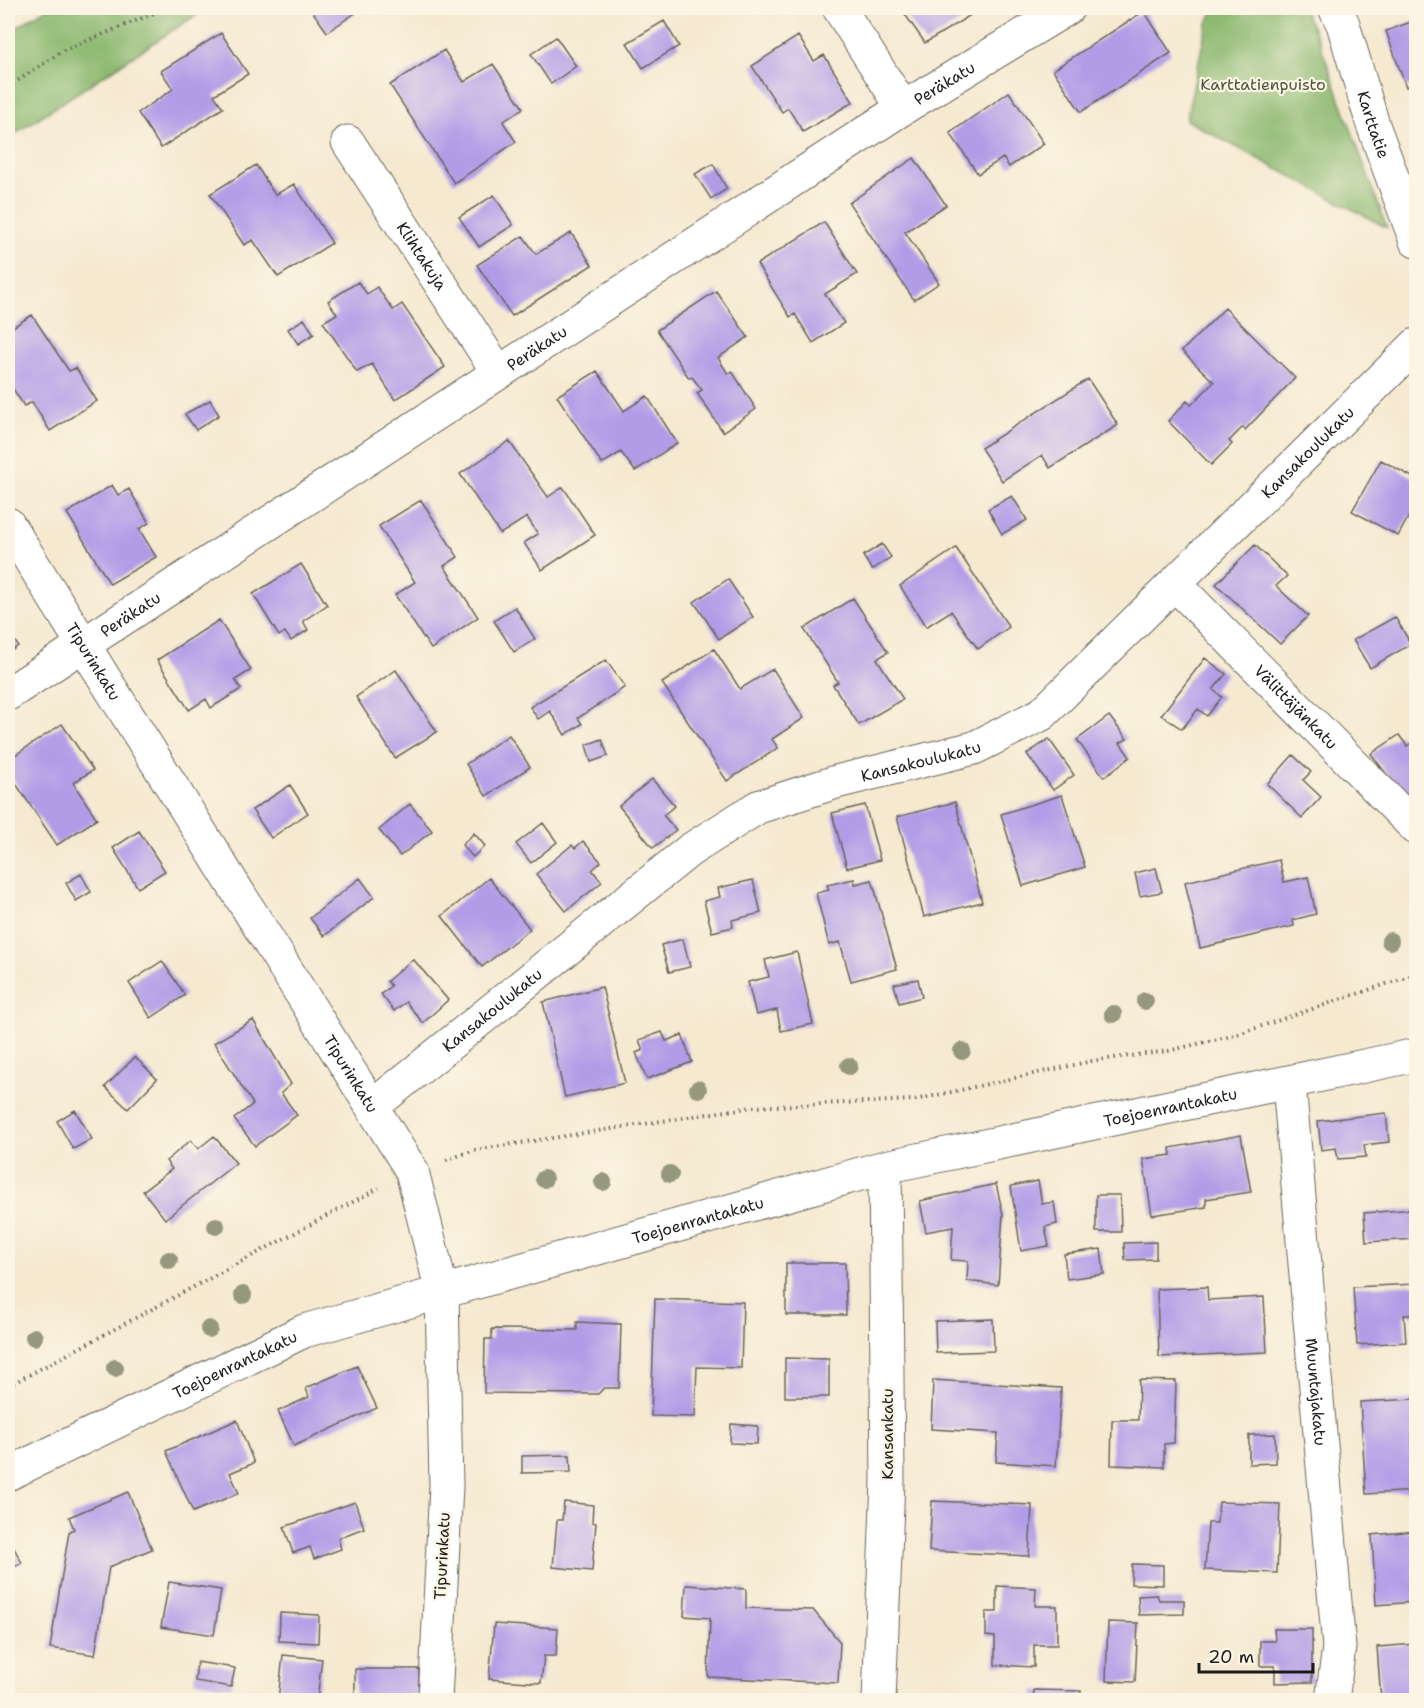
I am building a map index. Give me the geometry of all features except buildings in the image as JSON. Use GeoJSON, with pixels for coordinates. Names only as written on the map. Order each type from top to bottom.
{"type":"FeatureCollection","features":[{"type":"Feature","properties":{"kind":"street"},"geometry":{"type":"LineString","coordinates":[[839,8],[903,108]]}},
{"type":"Feature","properties":{"kind":"street","name":"Peräkatu"},"geometry":{"type":"LineString","coordinates":[[8,694],[903,108],[1068,8]]}},
{"type":"Feature","properties":{"kind":"street","name":"Karttatie"},"geometry":{"type":"LineString","coordinates":[[1335,8],[1343,24],[1373,125],[1416,241]]}},
{"type":"Feature","properties":{"kind":"street","name":"Klihtakuja"},"geometry":{"type":"LineString","coordinates":[[348,142],[498,372]]}},
{"type":"Feature","properties":{"kind":"street","name":"Kansakoulukatu"},"geometry":{"type":"LineString","coordinates":[[373,1106],[690,849],[758,807],[836,782],[974,748],[1042,714],[1176,585],[1416,345]]}},
{"type":"Feature","properties":{"kind":"street","name":"Tipurinkatu"},"geometry":{"type":"LineString","coordinates":[[8,524],[412,1171],[442,1292],[446,1486],[435,1701]]}},
{"type":"Feature","properties":{"kind":"street","name":"Välittäjänkatu"},"geometry":{"type":"LineString","coordinates":[[1176,585],[1416,828]]}},
{"type":"Feature","properties":{"kind":"street","name":"Toejoenrantakatu"},"geometry":{"type":"LineString","coordinates":[[8,1474],[304,1331],[885,1167],[1289,1084],[1416,1055]]}},
{"type":"Feature","properties":{"kind":"street","name":"Muuntajakatu"},"geometry":{"type":"LineString","coordinates":[[1289,1084],[1339,1647],[1332,1701]]}},
{"type":"Feature","properties":{"kind":"street","name":"Kansankatu"},"geometry":{"type":"LineString","coordinates":[[879,1701],[888,1482],[885,1167]]}},
{"type":"Feature","properties":{"kind":"path"},"geometry":{"type":"LineString","coordinates":[[8,87],[64,50],[168,8]]}},
{"type":"Feature","properties":{"kind":"path"},"geometry":{"type":"LineString","coordinates":[[8,1386],[412,1171],[475,1150],[752,1107],[915,1100],[1092,1061],[1168,1051],[1234,1035],[1416,974]]}},
{"type":"Feature","properties":{"kind":"green space"},"geometry":{"type":"Polygon","coordinates":[[[47,8],[207,8],[8,138],[8,33],[47,8]]]}},
{"type":"Feature","properties":{"kind":"green space","name":"Karttatienpuisto"},"geometry":{"type":"Polygon","coordinates":[[[1215,8],[1303,8],[1319,41],[1387,228],[1186,120],[1207,23],[1215,8]]]}}]}
